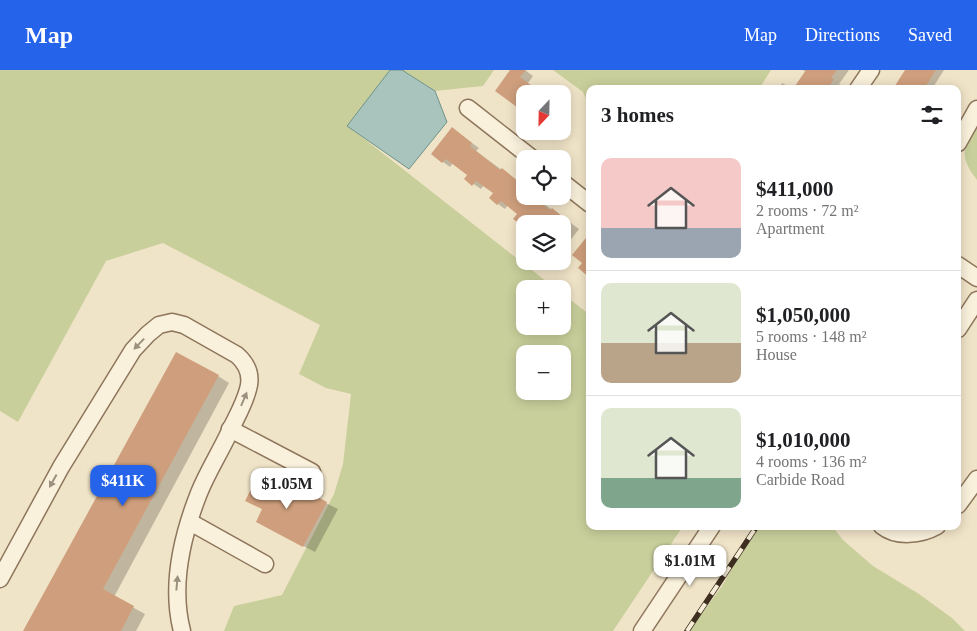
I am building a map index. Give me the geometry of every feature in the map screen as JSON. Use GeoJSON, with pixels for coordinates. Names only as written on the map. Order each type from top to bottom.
{"type":"FeatureCollection","features":[{"type":"Feature","properties":{"kind":"street"},"geometry":{"type":"LineString","coordinates":[[861,85],[871,70]]}},
{"type":"Feature","properties":{"kind":"street"},"geometry":{"type":"LineString","coordinates":[[468,108],[522,150]]}},
{"type":"Feature","properties":{"kind":"street"},"geometry":{"type":"LineString","coordinates":[[961,137],[977,108]]}},
{"type":"Feature","properties":{"kind":"street"},"geometry":{"type":"LineString","coordinates":[[571,189],[586,201]]}},
{"type":"Feature","properties":{"kind":"street"},"geometry":{"type":"LineString","coordinates":[[961,267],[977,278]]}},
{"type":"Feature","properties":{"kind":"street"},"geometry":{"type":"LineString","coordinates":[[961,324],[977,300]]}},
{"type":"Feature","properties":{"kind":"street"},"geometry":{"type":"LineString","coordinates":[[0,579],[61,467],[133,350],[159,326],[172,322],[184,325],[243,360],[249,376],[249,385],[247,394],[200,491],[190,522],[179,563],[176,594],[182,631]]}},
{"type":"Feature","properties":{"kind":"street"},"geometry":{"type":"LineString","coordinates":[[230,429],[312,472]]}},
{"type":"Feature","properties":{"kind":"street"},"geometry":{"type":"LineString","coordinates":[[961,500],[977,479]]}},
{"type":"Feature","properties":{"kind":"street"},"geometry":{"type":"LineString","coordinates":[[190,522],[265,564]]}},
{"type":"Feature","properties":{"kind":"street"},"geometry":{"type":"LineString","coordinates":[[642,631],[709,530]]}},
{"type":"Feature","properties":{"kind":"street"},"geometry":{"type":"LineString","coordinates":[[890,530],[898,534],[908,534],[927,530]]}},
{"type":"Feature","properties":{"kind":"green space"},"geometry":{"type":"Polygon","coordinates":[[[0,70],[390,70],[348,126],[516,258],[516,270],[532,270],[545,280],[516,280],[516,335],[571,335],[571,300],[586,312],[586,530],[680,530],[613,631],[224,631],[234,606],[282,595],[334,494],[343,464],[351,394],[326,388],[299,374],[320,325],[163,243],[106,261],[18,422],[0,411],[0,70]]]}},
{"type":"Feature","properties":{"kind":"green space"},"geometry":{"type":"Polygon","coordinates":[[[402,70],[494,70],[483,86],[435,91],[402,70]]]}},
{"type":"Feature","properties":{"kind":"green space"},"geometry":{"type":"Polygon","coordinates":[[[553,70],[771,70],[762,85],[586,85],[586,99],[583,92],[553,70]]]}},
{"type":"Feature","properties":{"kind":"green space"},"geometry":{"type":"Polygon","coordinates":[[[977,121],[977,180],[967,165],[965,151],[968,138],[977,121]]]}},
{"type":"Feature","properties":{"kind":"green space"},"geometry":{"type":"Polygon","coordinates":[[[757,530],[835,530],[843,540],[873,566],[919,594],[952,618],[965,631],[689,631],[722,586],[745,546],[757,530]]]}},
{"type":"Feature","properties":{"kind":"water"},"geometry":{"type":"Polygon","coordinates":[[[390,70],[402,70],[435,91],[447,122],[409,169],[347,126],[390,70]]]}},
{"type":"Feature","properties":{"kind":"building"},"geometry":{"type":"Polygon","coordinates":[[[510,70],[526,70],[520,77],[530,85],[516,85],[516,106],[495,91],[510,70]]]}},
{"type":"Feature","properties":{"kind":"building"},"geometry":{"type":"Polygon","coordinates":[[[806,70],[837,70],[831,78],[834,79],[830,85],[796,85],[806,70]]]}},
{"type":"Feature","properties":{"kind":"building"},"geometry":{"type":"Polygon","coordinates":[[[905,70],[936,70],[927,85],[896,85],[905,70]]]}},
{"type":"Feature","properties":{"kind":"building"},"geometry":{"type":"Polygon","coordinates":[[[452,127],[472,143],[470,146],[500,170],[502,168],[516,180],[516,205],[544,205],[550,210],[552,208],[561,215],[516,215],[501,201],[497,205],[489,198],[493,193],[476,181],[472,186],[464,179],[467,175],[446,159],[442,163],[431,154],[452,127]]]}},
{"type":"Feature","properties":{"kind":"building"},"geometry":{"type":"Polygon","coordinates":[[[586,238],[586,275],[578,268],[582,263],[572,255],[586,238]]]}},
{"type":"Feature","properties":{"kind":"building"},"geometry":{"type":"Polygon","coordinates":[[[176,352],[219,375],[103,589],[134,606],[121,631],[23,631],[176,352]]]}},
{"type":"Feature","properties":{"kind":"building"},"geometry":{"type":"Polygon","coordinates":[[[282,478],[327,502],[303,547],[256,522],[262,509],[245,501],[255,481],[275,492],[282,478]]]}},
{"type":"Feature","properties":{"kind":"railway"},"geometry":{"type":"LineString","coordinates":[[687,631],[754,530]]}}]}
